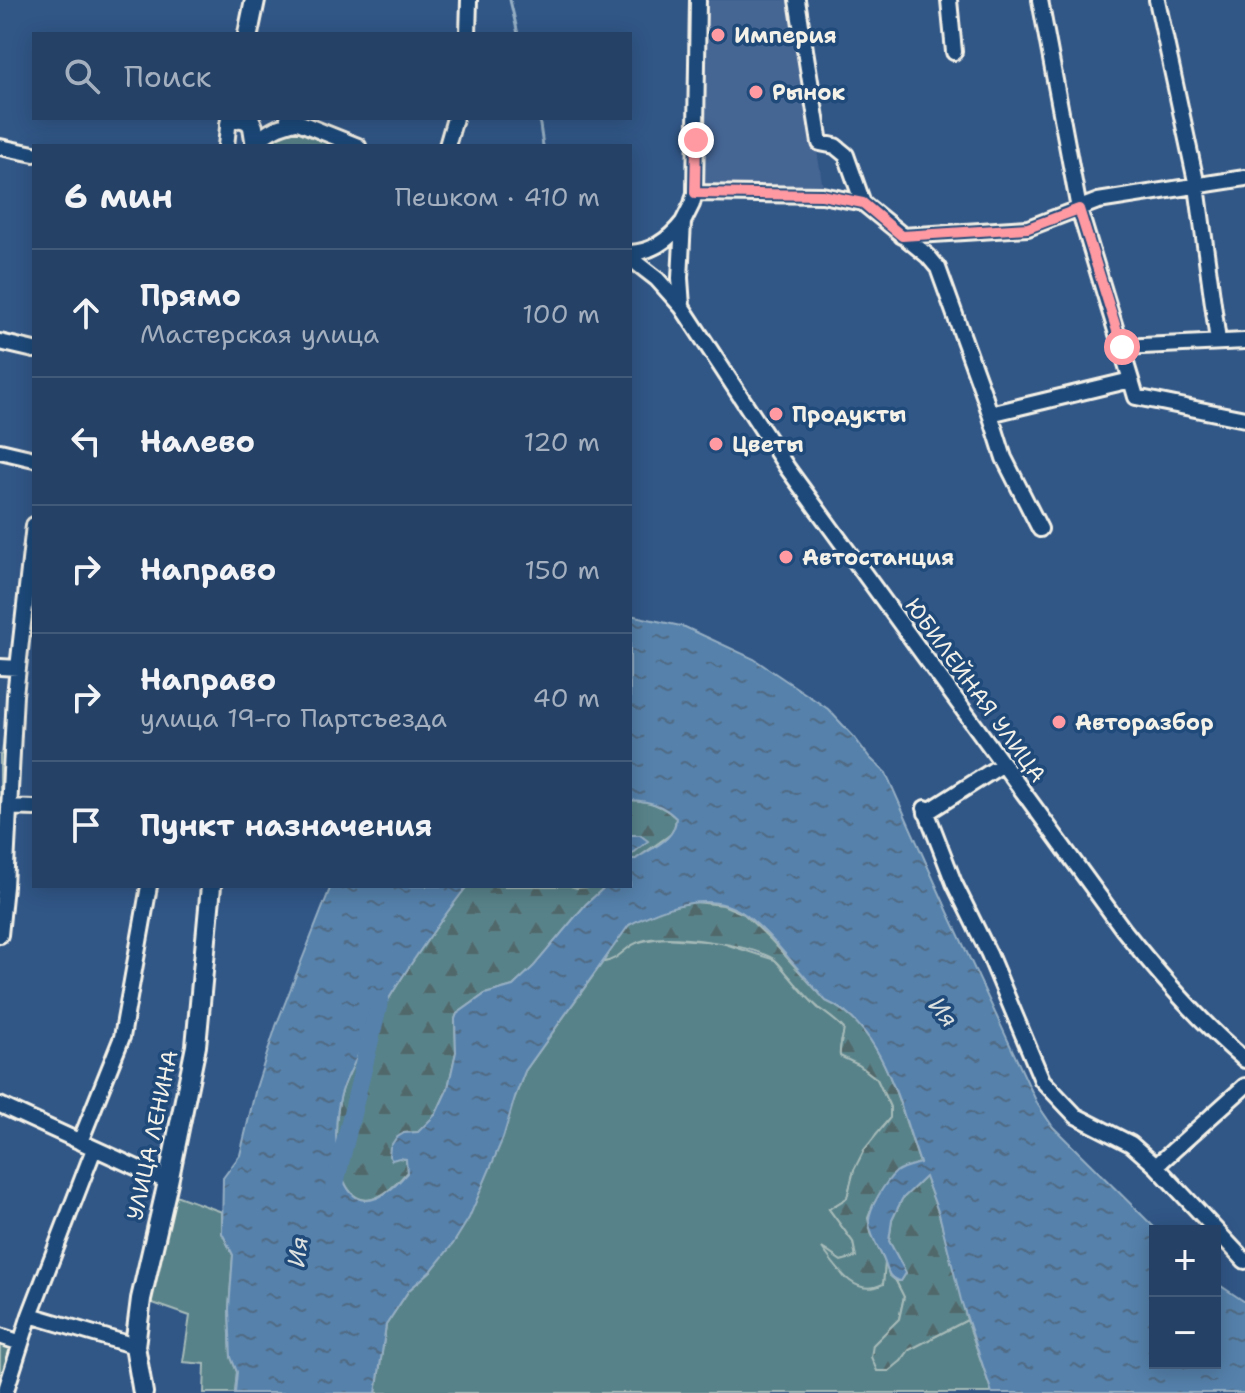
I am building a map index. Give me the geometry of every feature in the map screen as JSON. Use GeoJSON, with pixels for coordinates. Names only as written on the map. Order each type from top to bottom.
{"type":"FeatureCollection","features":[{"type":"Feature","properties":{"kind":"main road"},"geometry":{"type":"LineString","coordinates":[[248,32],[255,0]]}},
{"type":"Feature","properties":{"kind":"main road","name":"УЛИЦА ЛЕНИНА"},"geometry":{"type":"LineString","coordinates":[[143,1393],[135,1346],[141,1299],[196,1046],[211,888]]}},
{"type":"Feature","properties":{"kind":"street"},"geometry":{"type":"LineString","coordinates":[[468,32],[469,0]]}},
{"type":"Feature","properties":{"kind":"street"},"geometry":{"type":"LineString","coordinates":[[632,256],[646,252],[673,234],[683,222],[695,193],[698,0]]}},
{"type":"Feature","properties":{"kind":"street"},"geometry":{"type":"LineString","coordinates":[[797,0],[820,143],[835,146],[846,155],[863,203]]}},
{"type":"Feature","properties":{"kind":"street"},"geometry":{"type":"LineString","coordinates":[[949,0],[954,52]]}},
{"type":"Feature","properties":{"kind":"street"},"geometry":{"type":"LineString","coordinates":[[1040,0],[1079,209],[1136,397],[1245,419]]}},
{"type":"Feature","properties":{"kind":"street"},"geometry":{"type":"LineString","coordinates":[[1157,0],[1197,186],[1218,341]]}},
{"type":"Feature","properties":{"kind":"street"},"geometry":{"type":"LineString","coordinates":[[226,144],[229,121],[248,121],[254,133],[267,132],[292,120],[353,144]]}},
{"type":"Feature","properties":{"kind":"street"},"geometry":{"type":"LineString","coordinates":[[448,144],[454,120]]}},
{"type":"Feature","properties":{"kind":"street"},"geometry":{"type":"LineString","coordinates":[[0,147],[32,154]]}},
{"type":"Feature","properties":{"kind":"street"},"geometry":{"type":"LineString","coordinates":[[902,236],[1028,228],[1098,201],[1245,178]]}},
{"type":"Feature","properties":{"kind":"street"},"geometry":{"type":"LineString","coordinates":[[695,193],[822,195],[863,203],[928,256],[938,268],[1004,458],[1040,529]]}},
{"type":"Feature","properties":{"kind":"street"},"geometry":{"type":"LineString","coordinates":[[682,307],[683,222]]}},
{"type":"Feature","properties":{"kind":"street","name":"ЮБИЛЕЙНАЯ УЛИЦА"},"geometry":{"type":"LineString","coordinates":[[632,258],[682,307],[788,469],[1143,955],[1191,1009],[1245,1060]]}},
{"type":"Feature","properties":{"kind":"street"},"geometry":{"type":"LineString","coordinates":[[1122,347],[1245,341]]}},
{"type":"Feature","properties":{"kind":"street"},"geometry":{"type":"LineString","coordinates":[[0,342],[32,350]]}},
{"type":"Feature","properties":{"kind":"street"},"geometry":{"type":"LineString","coordinates":[[990,414],[1131,380]]}},
{"type":"Feature","properties":{"kind":"street"},"geometry":{"type":"LineString","coordinates":[[0,451],[32,459]]}},
{"type":"Feature","properties":{"kind":"street"},"geometry":{"type":"LineString","coordinates":[[0,935],[18,668],[32,556]]}},
{"type":"Feature","properties":{"kind":"street"},"geometry":{"type":"LineString","coordinates":[[0,667],[18,668]]}},
{"type":"Feature","properties":{"kind":"street"},"geometry":{"type":"LineString","coordinates":[[1003,764],[926,810],[954,883],[989,954],[1042,1080],[1076,1116],[1131,1144],[1156,1166],[1245,1261]]}},
{"type":"Feature","properties":{"kind":"street"},"geometry":{"type":"LineString","coordinates":[[6,814],[32,808]]}},
{"type":"Feature","properties":{"kind":"street"},"geometry":{"type":"LineString","coordinates":[[80,1142],[122,1037],[149,888]]}},
{"type":"Feature","properties":{"kind":"street"},"geometry":{"type":"LineString","coordinates":[[1156,1166],[1245,1086]]}},
{"type":"Feature","properties":{"kind":"street"},"geometry":{"type":"LineString","coordinates":[[0,1105],[168,1182]]}},
{"type":"Feature","properties":{"kind":"street"},"geometry":{"type":"LineString","coordinates":[[8,1392],[30,1315],[94,1149]]}},
{"type":"Feature","properties":{"kind":"street"},"geometry":{"type":"LineString","coordinates":[[30,1315],[135,1346]]}},
{"type":"Feature","properties":{"kind":"street"},"geometry":{"type":"LineString","coordinates":[[0,1336],[21,1343]]}},
{"type":"Feature","properties":{"kind":"shaded area","name":"Рынок"},"geometry":{"type":"Polygon","coordinates":[[[707,0],[793,0],[823,188],[701,184],[707,0]]]}},
{"type":"Feature","properties":{"kind":"green space"},"geometry":{"type":"Polygon","coordinates":[[[289,130],[298,130],[333,144],[275,144],[276,137],[289,130]]]}},
{"type":"Feature","properties":{"kind":"green space"},"geometry":{"type":"Polygon","coordinates":[[[11,675],[3,805],[0,808],[0,755],[11,675]]]}},
{"type":"Feature","properties":{"kind":"green space"},"geometry":{"type":"Polygon","coordinates":[[[632,800],[655,804],[676,818],[671,834],[632,859],[632,854],[639,847],[632,838],[632,800]]]}},
{"type":"Feature","properties":{"kind":"green space"},"geometry":{"type":"Polygon","coordinates":[[[466,888],[604,888],[586,904],[534,967],[513,986],[485,994],[457,1014],[456,1052],[448,1088],[436,1114],[418,1132],[404,1133],[399,1158],[406,1159],[407,1172],[385,1193],[367,1200],[353,1195],[344,1181],[338,1161],[337,1115],[343,1088],[372,1027],[424,945],[466,888]]]}},
{"type":"Feature","properties":{"kind":"green space"},"geometry":{"type":"Polygon","coordinates":[[[695,902],[723,905],[744,914],[826,1001],[846,1013],[862,1029],[887,1071],[920,1163],[898,1171],[873,1205],[868,1218],[871,1233],[885,1262],[883,1284],[873,1288],[855,1284],[840,1272],[822,1248],[841,1261],[856,1257],[853,1242],[829,1209],[847,1198],[854,1170],[864,1150],[890,1118],[890,1107],[877,1079],[840,1056],[844,1029],[812,1002],[776,961],[747,949],[692,939],[658,938],[638,942],[603,962],[622,933],[635,920],[660,909],[695,902]]]}},
{"type":"Feature","properties":{"kind":"green space"},"geometry":{"type":"Polygon","coordinates":[[[664,938],[719,942],[775,960],[818,1008],[835,1018],[844,1029],[840,1056],[877,1079],[890,1107],[890,1118],[876,1134],[854,1170],[847,1198],[829,1209],[853,1242],[856,1257],[841,1261],[825,1250],[845,1278],[883,1284],[885,1262],[889,1275],[904,1296],[899,1319],[873,1345],[901,1361],[909,1350],[967,1320],[992,1393],[376,1393],[386,1325],[409,1290],[432,1270],[525,1071],[603,962],[635,943],[664,938]]]}},
{"type":"Feature","properties":{"kind":"green space"},"geometry":{"type":"Polygon","coordinates":[[[925,1177],[939,1214],[967,1320],[909,1350],[889,1371],[877,1371],[871,1357],[873,1345],[899,1319],[904,1297],[896,1281],[901,1281],[906,1273],[889,1241],[892,1220],[902,1199],[925,1177]]]}},
{"type":"Feature","properties":{"kind":"green space"},"geometry":{"type":"Polygon","coordinates":[[[170,1193],[222,1212],[222,1233],[233,1255],[229,1309],[231,1357],[237,1372],[235,1393],[204,1393],[205,1364],[183,1362],[190,1316],[150,1302],[170,1193]]]}},
{"type":"Feature","properties":{"kind":"green space"},"geometry":{"type":"Polygon","coordinates":[[[0,1339],[15,1346],[0,1393],[0,1339]]]}},
{"type":"Feature","properties":{"kind":"water"},"geometry":{"type":"Polygon","coordinates":[[[632,615],[685,627],[754,659],[828,709],[886,773],[1038,1105],[1053,1127],[1152,1225],[1149,1225],[1149,1369],[1221,1369],[1221,1286],[1245,1302],[1245,1393],[992,1393],[961,1300],[939,1214],[925,1177],[902,1199],[892,1220],[889,1241],[906,1273],[901,1281],[889,1273],[871,1232],[869,1216],[887,1182],[898,1170],[920,1163],[897,1095],[876,1049],[862,1029],[846,1013],[826,1001],[757,924],[732,907],[703,902],[672,907],[629,925],[525,1071],[503,1138],[469,1218],[453,1244],[432,1270],[409,1290],[386,1325],[376,1393],[235,1393],[237,1372],[231,1357],[229,1309],[233,1255],[222,1233],[223,1178],[240,1155],[256,1088],[276,1026],[330,888],[466,888],[384,1006],[341,1094],[337,1115],[338,1161],[344,1181],[353,1195],[367,1200],[385,1194],[407,1173],[406,1159],[392,1160],[389,1156],[396,1138],[404,1133],[418,1132],[436,1114],[448,1088],[456,1052],[457,1014],[485,994],[513,986],[604,888],[632,888],[632,859],[662,843],[675,826],[676,818],[660,806],[632,800],[632,615]]]}},
{"type":"Feature","properties":{"kind":"water"},"geometry":{"type":"Polygon","coordinates":[[[632,835],[640,835],[648,841],[632,854],[632,835]]]}},
{"type":"Feature","properties":{"kind":"waterway"},"geometry":{"type":"LineString","coordinates":[[510,0],[518,32]]}},
{"type":"Feature","properties":{"kind":"waterway"},"geometry":{"type":"LineString","coordinates":[[539,120],[543,144]]}},
{"type":"Feature","properties":{"kind":"waterway","name":"Ия"},"geometry":{"type":"LineString","coordinates":[[333,1192],[380,999]]}},
{"type":"Feature","properties":{"kind":"place","name":"Империя"},"geometry":{"type":"Point","coordinates":[718,35]}},
{"type":"Feature","properties":{"kind":"place","name":"Рынок"},"geometry":{"type":"Point","coordinates":[756,92]}},
{"type":"Feature","properties":{"kind":"place","name":"Продукты"},"geometry":{"type":"Point","coordinates":[776,414]}},
{"type":"Feature","properties":{"kind":"place","name":"Цветы"},"geometry":{"type":"Point","coordinates":[716,444]}},
{"type":"Feature","properties":{"kind":"place","name":"Автостанция"},"geometry":{"type":"Point","coordinates":[786,557]}},
{"type":"Feature","properties":{"kind":"place","name":"Авторазбор"},"geometry":{"type":"Point","coordinates":[1059,722]}},
{"type":"Feature","properties":{"kind":"route"},"geometry":{"type":"LineString","coordinates":[[696,140],[695,193],[822,195],[863,203],[902,236],[1028,228],[1079,209],[1122,347]]}}]}
